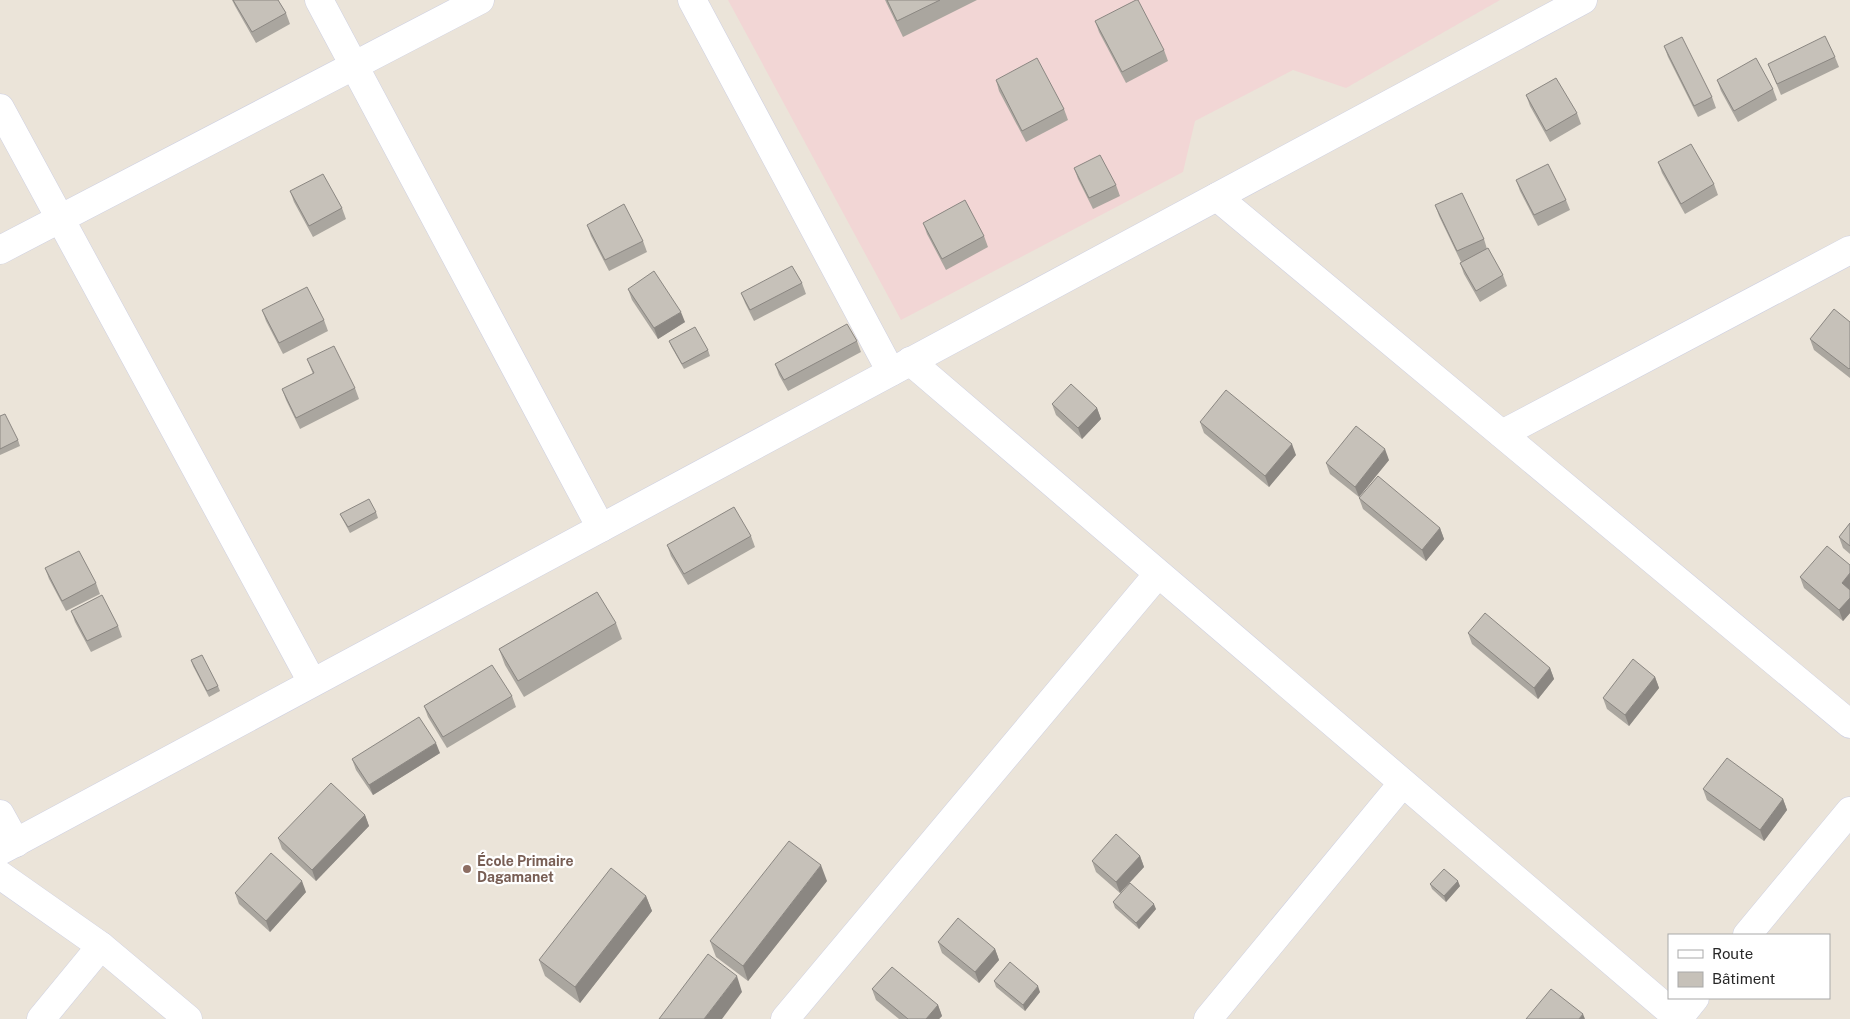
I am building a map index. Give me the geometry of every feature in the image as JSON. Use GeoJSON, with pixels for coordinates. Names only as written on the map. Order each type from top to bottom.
{"type":"FeatureCollection","features":[{"type":"Feature","properties":{"kind":"street"},"geometry":{"type":"LineString","coordinates":[[319,0],[601,528]]}},
{"type":"Feature","properties":{"kind":"street"},"geometry":{"type":"LineString","coordinates":[[0,250],[480,0]]}},
{"type":"Feature","properties":{"kind":"street"},"geometry":{"type":"LineString","coordinates":[[692,0],[900,367],[1158,574],[1678,1019],[1694,999]]}},
{"type":"Feature","properties":{"kind":"street"},"geometry":{"type":"LineString","coordinates":[[0,814],[8,847],[1583,0]]}},
{"type":"Feature","properties":{"kind":"street"},"geometry":{"type":"LineString","coordinates":[[0,108],[312,682]]}},
{"type":"Feature","properties":{"kind":"street"},"geometry":{"type":"LineString","coordinates":[[1217,196],[1850,724]]}},
{"type":"Feature","properties":{"kind":"street"},"geometry":{"type":"LineString","coordinates":[[1502,434],[1850,250]]}},
{"type":"Feature","properties":{"kind":"street"},"geometry":{"type":"LineString","coordinates":[[785,1019],[1158,574]]}},
{"type":"Feature","properties":{"kind":"street"},"geometry":{"type":"LineString","coordinates":[[1208,1019],[1402,784]]}},
{"type":"Feature","properties":{"kind":"street"},"geometry":{"type":"LineString","coordinates":[[1748,934],[1850,811]]}},
{"type":"Feature","properties":{"kind":"street"},"geometry":{"type":"LineString","coordinates":[[0,875],[101,946],[188,1019]]}},
{"type":"Feature","properties":{"kind":"street"},"geometry":{"type":"LineString","coordinates":[[41,1019],[101,946]]}},
{"type":"Feature","properties":{"kind":"shaded area"},"geometry":{"type":"Polygon","coordinates":[[[728,0],[1500,0],[1346,88],[1293,70],[1195,121],[1183,172],[901,320],[728,0]]]}},
{"type":"Feature","properties":{"kind":"building"},"geometry":{"type":"Polygon","coordinates":[[[233,0],[278,0],[286,13],[252,32],[233,0]]]}},
{"type":"Feature","properties":{"kind":"building"},"geometry":{"type":"Polygon","coordinates":[[[887,0],[940,0],[897,21],[887,0]]]}},
{"type":"Feature","properties":{"kind":"building"},"geometry":{"type":"Polygon","coordinates":[[[1138,0],[1164,50],[1122,72],[1095,21],[1138,0]]]}},
{"type":"Feature","properties":{"kind":"building"},"geometry":{"type":"Polygon","coordinates":[[[1825,36],[1835,57],[1777,84],[1768,64],[1825,36]]]}},
{"type":"Feature","properties":{"kind":"building"},"geometry":{"type":"Polygon","coordinates":[[[1682,37],[1712,97],[1694,106],[1664,46],[1682,37]]]}},
{"type":"Feature","properties":{"kind":"building"},"geometry":{"type":"Polygon","coordinates":[[[1037,58],[1064,109],[1022,131],[996,80],[1037,58]]]}},
{"type":"Feature","properties":{"kind":"building"},"geometry":{"type":"Polygon","coordinates":[[[1756,58],[1773,89],[1734,111],[1717,80],[1756,58]]]}},
{"type":"Feature","properties":{"kind":"building"},"geometry":{"type":"Polygon","coordinates":[[[1556,78],[1577,113],[1546,131],[1526,95],[1556,78]]]}},
{"type":"Feature","properties":{"kind":"building"},"geometry":{"type":"Polygon","coordinates":[[[1691,144],[1714,184],[1681,204],[1658,162],[1691,144]]]}},
{"type":"Feature","properties":{"kind":"building"},"geometry":{"type":"Polygon","coordinates":[[[1100,155],[1116,185],[1089,198],[1074,168],[1100,155]]]}},
{"type":"Feature","properties":{"kind":"building"},"geometry":{"type":"Polygon","coordinates":[[[1548,164],[1566,200],[1534,215],[1516,180],[1548,164]]]}},
{"type":"Feature","properties":{"kind":"building"},"geometry":{"type":"Polygon","coordinates":[[[323,174],[342,208],[309,226],[290,191],[323,174]]]}},
{"type":"Feature","properties":{"kind":"building"},"geometry":{"type":"Polygon","coordinates":[[[1462,193],[1484,239],[1457,251],[1435,205],[1462,193]]]}},
{"type":"Feature","properties":{"kind":"building"},"geometry":{"type":"Polygon","coordinates":[[[965,200],[984,236],[942,259],[923,223],[965,200]]]}},
{"type":"Feature","properties":{"kind":"building"},"geometry":{"type":"Polygon","coordinates":[[[624,204],[643,241],[605,260],[587,225],[624,204]]]}},
{"type":"Feature","properties":{"kind":"building"},"geometry":{"type":"Polygon","coordinates":[[[1488,248],[1503,275],[1476,291],[1460,263],[1488,248]]]}},
{"type":"Feature","properties":{"kind":"building"},"geometry":{"type":"Polygon","coordinates":[[[792,266],[802,283],[750,310],[741,293],[792,266]]]}},
{"type":"Feature","properties":{"kind":"building"},"geometry":{"type":"Polygon","coordinates":[[[654,271],[681,312],[654,328],[628,289],[654,271]]]}},
{"type":"Feature","properties":{"kind":"building"},"geometry":{"type":"Polygon","coordinates":[[[307,287],[324,320],[279,343],[262,310],[307,287]]]}},
{"type":"Feature","properties":{"kind":"building"},"geometry":{"type":"Polygon","coordinates":[[[1834,309],[1850,322],[1849,369],[1810,339],[1834,309]]]}},
{"type":"Feature","properties":{"kind":"building"},"geometry":{"type":"Polygon","coordinates":[[[847,324],[857,341],[784,380],[775,364],[847,324]]]}},
{"type":"Feature","properties":{"kind":"building"},"geometry":{"type":"Polygon","coordinates":[[[695,327],[708,350],[682,364],[669,341],[695,327]]]}},
{"type":"Feature","properties":{"kind":"building"},"geometry":{"type":"Polygon","coordinates":[[[334,346],[355,388],[296,418],[282,389],[314,373],[307,359],[334,346]]]}},
{"type":"Feature","properties":{"kind":"building"},"geometry":{"type":"Polygon","coordinates":[[[1071,384],[1097,408],[1078,428],[1052,404],[1071,384]]]}},
{"type":"Feature","properties":{"kind":"building"},"geometry":{"type":"Polygon","coordinates":[[[1226,390],[1292,444],[1265,476],[1200,422],[1226,390]]]}},
{"type":"Feature","properties":{"kind":"building"},"geometry":{"type":"Polygon","coordinates":[[[5,414],[18,440],[0,449],[0,416],[5,414]]]}},
{"type":"Feature","properties":{"kind":"building"},"geometry":{"type":"Polygon","coordinates":[[[1356,426],[1385,449],[1355,487],[1326,463],[1356,426]]]}},
{"type":"Feature","properties":{"kind":"building"},"geometry":{"type":"Polygon","coordinates":[[[1378,476],[1440,528],[1422,550],[1359,498],[1378,476]]]}},
{"type":"Feature","properties":{"kind":"building"},"geometry":{"type":"Polygon","coordinates":[[[369,499],[376,512],[348,527],[340,514],[369,499]]]}},
{"type":"Feature","properties":{"kind":"building"},"geometry":{"type":"Polygon","coordinates":[[[734,507],[751,536],[684,574],[667,545],[734,507]]]}},
{"type":"Feature","properties":{"kind":"building"},"geometry":{"type":"Polygon","coordinates":[[[1850,523],[1850,546],[1839,537],[1850,523]]]}},
{"type":"Feature","properties":{"kind":"building"},"geometry":{"type":"Polygon","coordinates":[[[1827,546],[1850,565],[1850,573],[1842,583],[1850,590],[1850,598],[1839,610],[1800,577],[1827,546]]]}},
{"type":"Feature","properties":{"kind":"building"},"geometry":{"type":"Polygon","coordinates":[[[79,551],[96,583],[62,601],[45,568],[79,551]]]}},
{"type":"Feature","properties":{"kind":"building"},"geometry":{"type":"Polygon","coordinates":[[[597,592],[616,623],[518,681],[499,649],[597,592]]]}},
{"type":"Feature","properties":{"kind":"building"},"geometry":{"type":"Polygon","coordinates":[[[102,595],[118,626],[87,641],[71,611],[102,595]]]}},
{"type":"Feature","properties":{"kind":"building"},"geometry":{"type":"Polygon","coordinates":[[[1485,613],[1550,668],[1534,688],[1468,633],[1485,613]]]}},
{"type":"Feature","properties":{"kind":"building"},"geometry":{"type":"Polygon","coordinates":[[[202,655],[218,686],[207,691],[191,660],[202,655]]]}},
{"type":"Feature","properties":{"kind":"building"},"geometry":{"type":"Polygon","coordinates":[[[1633,659],[1655,677],[1625,715],[1603,698],[1633,659]]]}},
{"type":"Feature","properties":{"kind":"building"},"geometry":{"type":"Polygon","coordinates":[[[492,665],[512,696],[443,737],[424,706],[492,665]]]}},
{"type":"Feature","properties":{"kind":"building"},"geometry":{"type":"Polygon","coordinates":[[[419,717],[436,743],[369,785],[352,759],[419,717]]]}},
{"type":"Feature","properties":{"kind":"building"},"geometry":{"type":"Polygon","coordinates":[[[1727,758],[1783,799],[1760,830],[1703,789],[1727,758]]]}},
{"type":"Feature","properties":{"kind":"building"},"geometry":{"type":"Polygon","coordinates":[[[331,783],[365,815],[312,870],[278,838],[331,783]]]}},
{"type":"Feature","properties":{"kind":"building"},"geometry":{"type":"Polygon","coordinates":[[[1116,834],[1140,856],[1116,882],[1092,861],[1116,834]]]}},
{"type":"Feature","properties":{"kind":"building"},"geometry":{"type":"Polygon","coordinates":[[[789,841],[821,865],[743,966],[710,941],[789,841]]]}},
{"type":"Feature","properties":{"kind":"building"},"geometry":{"type":"Polygon","coordinates":[[[271,853],[302,881],[266,921],[235,893],[271,853]]]}},
{"type":"Feature","properties":{"kind":"building"},"geometry":{"type":"Polygon","coordinates":[[[611,868],[646,896],[575,987],[539,960],[611,868]]]}},
{"type":"Feature","properties":{"kind":"building"},"geometry":{"type":"Polygon","coordinates":[[[1444,869],[1458,881],[1444,896],[1430,884],[1444,869]]]}},
{"type":"Feature","properties":{"kind":"building"},"geometry":{"type":"Polygon","coordinates":[[[1130,883],[1154,904],[1136,923],[1113,902],[1130,883]]]}},
{"type":"Feature","properties":{"kind":"building"},"geometry":{"type":"Polygon","coordinates":[[[958,918],[995,949],[975,972],[938,942],[958,918]]]}},
{"type":"Feature","properties":{"kind":"building"},"geometry":{"type":"Polygon","coordinates":[[[708,954],[737,976],[704,1019],[659,1019],[708,954]]]}},
{"type":"Feature","properties":{"kind":"building"},"geometry":{"type":"Polygon","coordinates":[[[1010,962],[1038,986],[1023,1005],[994,981],[1010,962]]]}},
{"type":"Feature","properties":{"kind":"building"},"geometry":{"type":"Polygon","coordinates":[[[892,967],[938,1005],[926,1019],[908,1019],[872,989],[892,967]]]}},
{"type":"Feature","properties":{"kind":"building"},"geometry":{"type":"Polygon","coordinates":[[[1551,989],[1583,1014],[1579,1019],[1526,1019],[1551,989]]]}},
{"type":"Feature","properties":{"kind":"place","name":"École Primaire Dagamanet"},"geometry":{"type":"Point","coordinates":[467,869]}}]}
